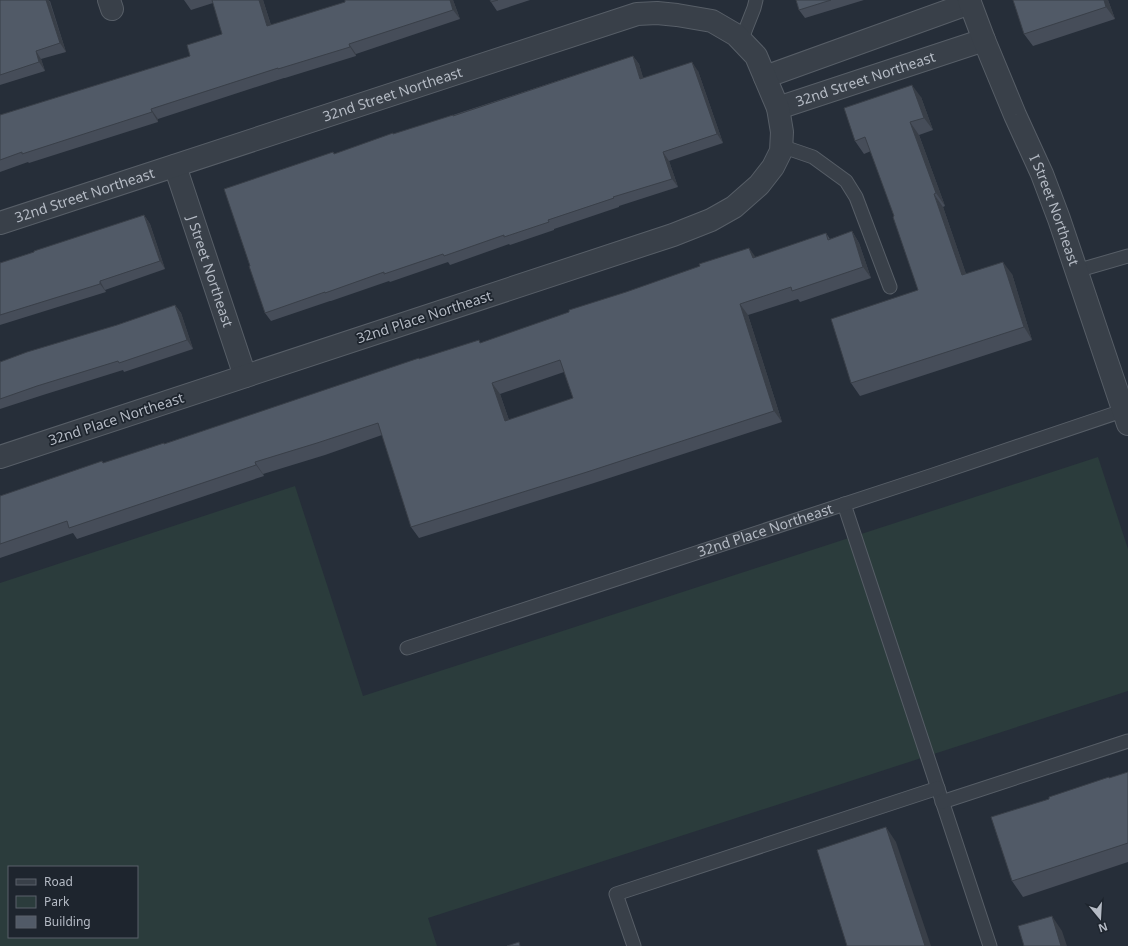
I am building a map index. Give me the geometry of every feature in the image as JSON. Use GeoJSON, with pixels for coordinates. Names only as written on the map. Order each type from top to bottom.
{"type":"FeatureCollection","features":[{"type":"Feature","properties":{"kind":"street","name":"I Street Northeast"},"geometry":{"type":"LineString","coordinates":[[970,1],[984,40],[1042,174],[1126,414]]}},
{"type":"Feature","properties":{"kind":"street"},"geometry":{"type":"LineString","coordinates":[[765,77],[970,1]]}},
{"type":"Feature","properties":{"kind":"street","name":"32nd Street Northeast"},"geometry":{"type":"LineString","coordinates":[[0,223],[637,14],[657,13],[712,21],[736,35],[756,56],[778,108],[984,40]]}},
{"type":"Feature","properties":{"kind":"street","name":"32nd Place Northeast"},"geometry":{"type":"LineString","coordinates":[[0,457],[673,235],[711,220],[734,207],[759,186],[772,167],[781,151],[782,132],[778,108]]}},
{"type":"Feature","properties":{"kind":"street","name":"J Street Northeast"},"geometry":{"type":"LineString","coordinates":[[175,166],[245,376]]}},
{"type":"Feature","properties":{"kind":"lane"},"geometry":{"type":"LineString","coordinates":[[741,40],[756,0]]}},
{"type":"Feature","properties":{"kind":"lane"},"geometry":{"type":"LineString","coordinates":[[781,146],[813,157],[846,181],[856,197],[890,287]]}},
{"type":"Feature","properties":{"kind":"lane"},"geometry":{"type":"LineString","coordinates":[[1076,271],[1128,256]]}},
{"type":"Feature","properties":{"kind":"lane","name":"32nd Place Northeast"},"geometry":{"type":"LineString","coordinates":[[407,648],[1035,440],[1126,414]]}},
{"type":"Feature","properties":{"kind":"lane"},"geometry":{"type":"LineString","coordinates":[[844,504],[990,946]]}},
{"type":"Feature","properties":{"kind":"lane"},"geometry":{"type":"LineString","coordinates":[[942,802],[1128,740]]}},
{"type":"Feature","properties":{"kind":"lane"},"geometry":{"type":"LineString","coordinates":[[634,946],[616,894],[938,788]]}},
{"type":"Feature","properties":{"kind":"green space"},"geometry":{"type":"Polygon","coordinates":[[[1098,457],[1128,549],[1128,691],[428,918],[437,946],[0,946],[0,583],[295,486],[363,696],[1098,457]]]}},
{"type":"Feature","properties":{"kind":"building"},"geometry":{"type":"Polygon","coordinates":[[[0,0],[46,0],[60,43],[36,51],[39,62],[0,75],[0,0]]]}},
{"type":"Feature","properties":{"kind":"building"},"geometry":{"type":"Polygon","coordinates":[[[212,0],[259,0],[267,26],[345,2],[345,0],[450,0],[453,10],[349,44],[350,47],[278,68],[151,109],[152,112],[0,160],[0,115],[190,56],[187,45],[222,34],[212,0]]]}},
{"type":"Feature","properties":{"kind":"building"},"geometry":{"type":"Polygon","coordinates":[[[796,0],[831,0],[799,10],[796,0]]]}},
{"type":"Feature","properties":{"kind":"building"},"geometry":{"type":"Polygon","coordinates":[[[1013,0],[1104,0],[1106,7],[1024,34],[1013,0]]]}},
{"type":"Feature","properties":{"kind":"building"},"geometry":{"type":"Polygon","coordinates":[[[633,56],[640,79],[692,62],[717,134],[663,152],[672,179],[613,197],[614,198],[548,220],[549,222],[504,237],[504,235],[444,256],[443,254],[384,274],[384,272],[265,313],[224,189],[333,152],[334,154],[393,133],[453,116],[633,56]]]}},
{"type":"Feature","properties":{"kind":"building"},"geometry":{"type":"Polygon","coordinates":[[[912,85],[924,118],[910,122],[936,193],[934,194],[962,275],[1003,262],[1024,327],[851,383],[831,319],[918,290],[893,217],[894,216],[865,137],[855,141],[844,108],[912,85]]]}},
{"type":"Feature","properties":{"kind":"building"},"geometry":{"type":"Polygon","coordinates":[[[144,215],[160,261],[100,281],[100,284],[0,315],[0,263],[144,215]]]}},
{"type":"Feature","properties":{"kind":"building"},"geometry":{"type":"Polygon","coordinates":[[[852,231],[863,267],[792,291],[791,287],[740,304],[774,411],[411,527],[378,423],[255,462],[256,465],[69,528],[67,521],[0,544],[0,496],[102,461],[103,463],[164,444],[419,358],[479,340],[480,343],[569,312],[569,310],[700,266],[699,264],[749,248],[753,258],[826,233],[828,240],[852,231]],[[560,360],[492,383],[505,421],[573,398],[560,360]]]}},
{"type":"Feature","properties":{"kind":"building"},"geometry":{"type":"Polygon","coordinates":[[[175,305],[187,340],[119,363],[118,361],[0,399],[0,362],[175,305]]]}},
{"type":"Feature","properties":{"kind":"building"},"geometry":{"type":"Polygon","coordinates":[[[1128,772],[1128,843],[1012,881],[991,817],[1128,772]]]}},
{"type":"Feature","properties":{"kind":"building"},"geometry":{"type":"Polygon","coordinates":[[[886,827],[925,946],[847,946],[817,850],[886,827]]]}},
{"type":"Feature","properties":{"kind":"building"},"geometry":{"type":"Polygon","coordinates":[[[1052,916],[1061,946],[1024,946],[1018,926],[1052,916]]]}},
{"type":"Feature","properties":{"kind":"building"},"geometry":{"type":"Polygon","coordinates":[[[519,942],[520,946],[507,946],[519,942]]]}}]}
